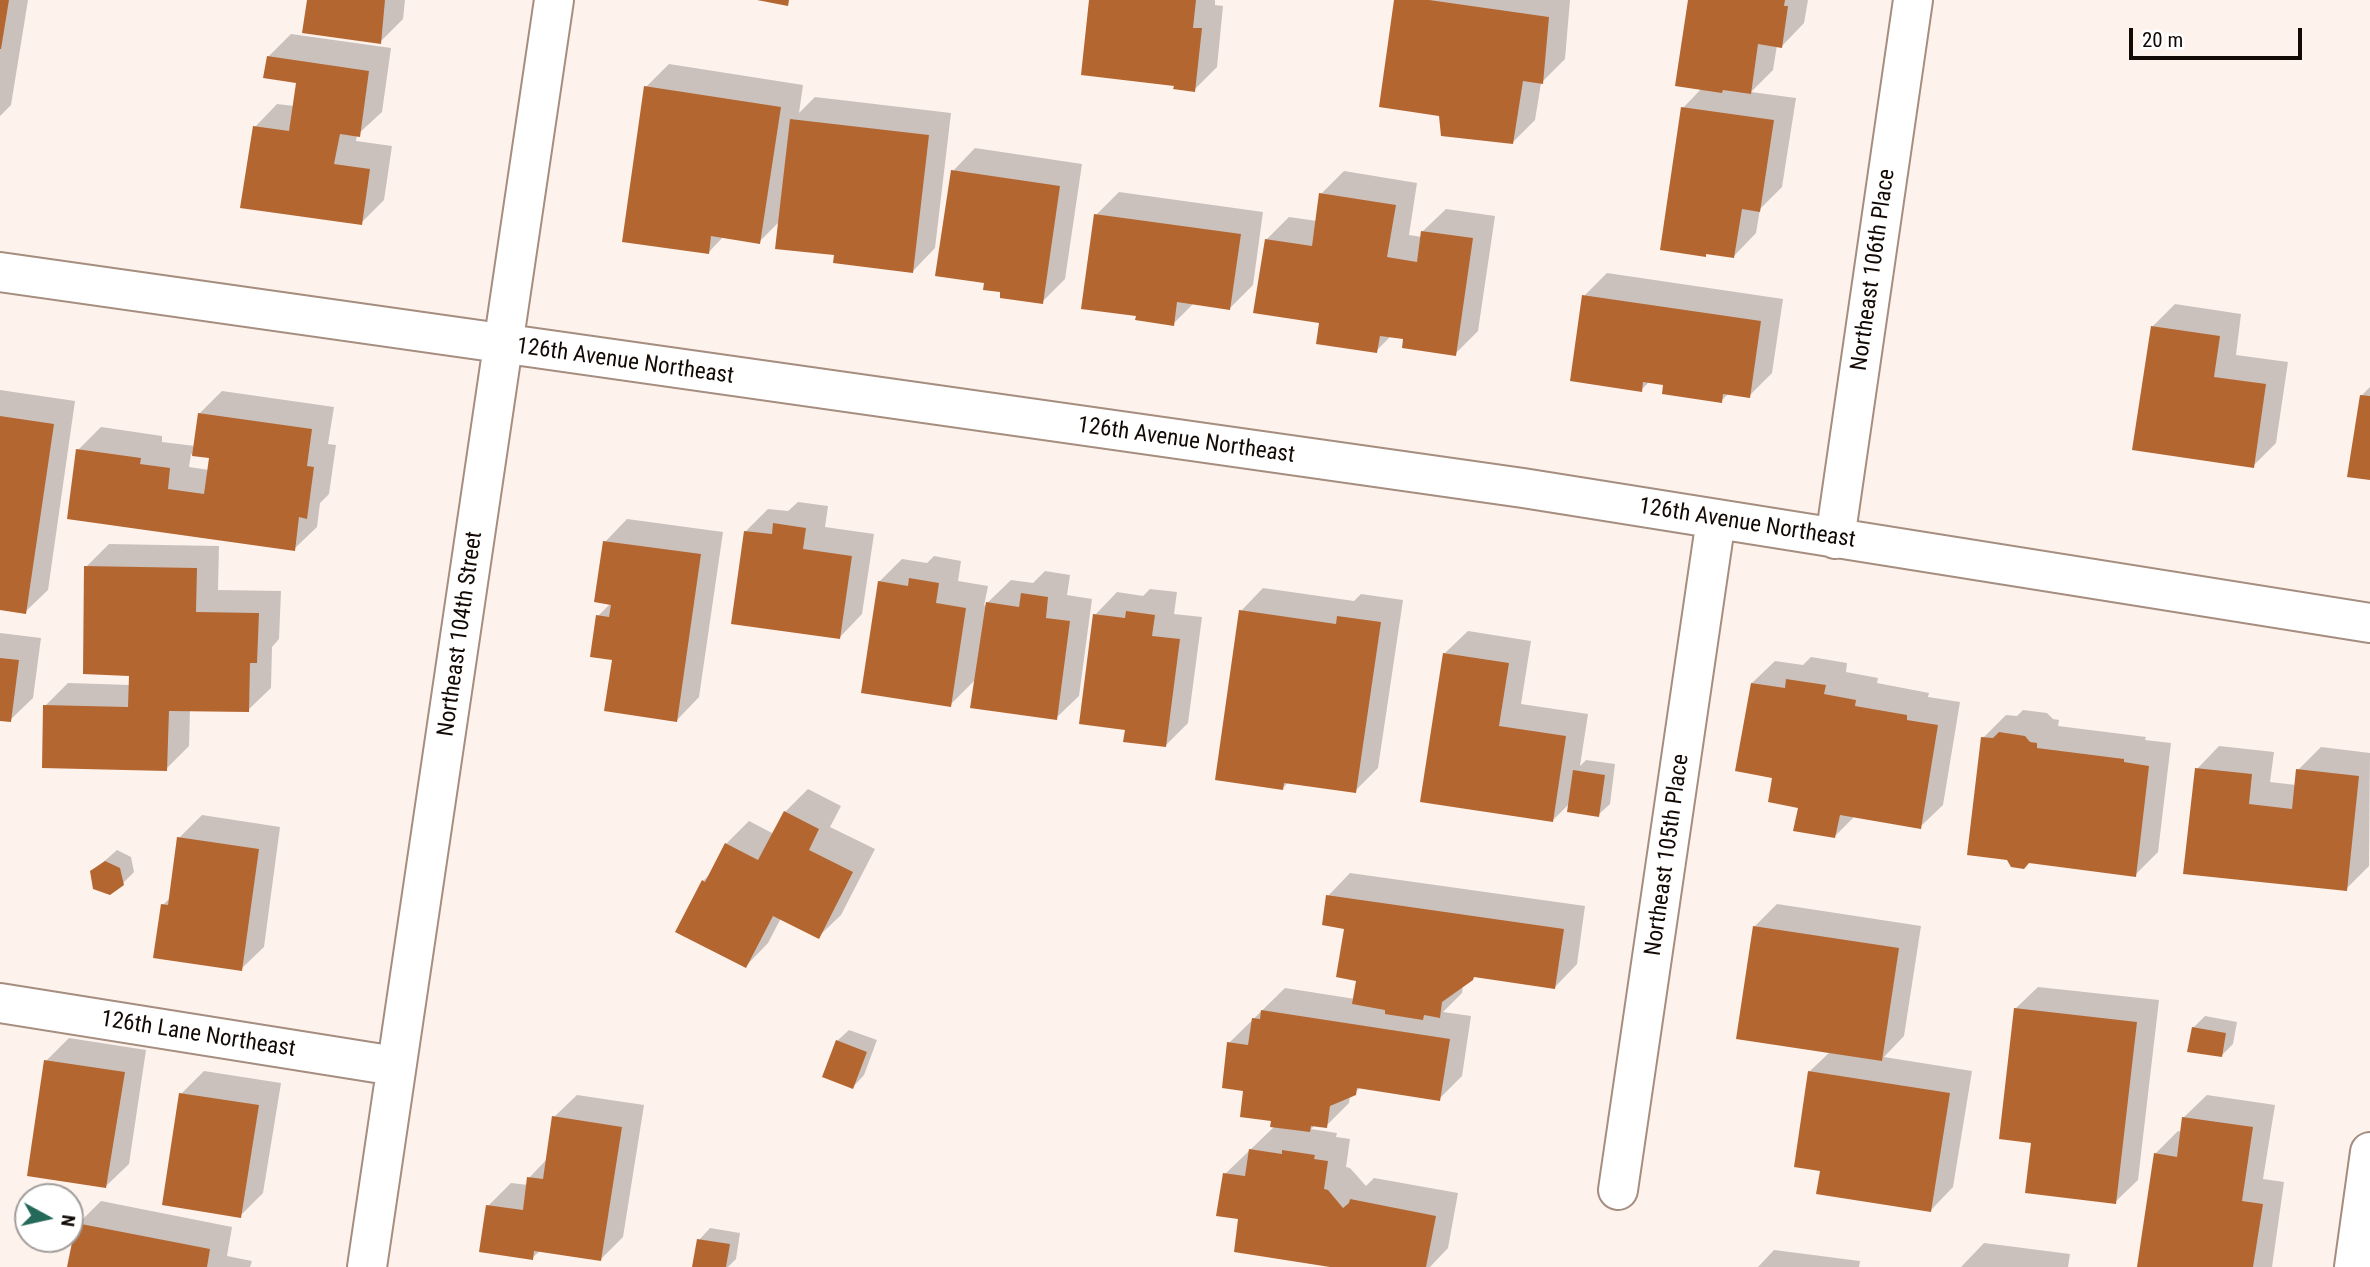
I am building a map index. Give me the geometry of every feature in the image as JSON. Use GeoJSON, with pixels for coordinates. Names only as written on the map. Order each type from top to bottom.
{"type":"FeatureCollection","features":[{"type":"Feature","properties":{"kind":"street","name":"Northeast 104th Street"},"geometry":{"type":"LineString","coordinates":[[367,1267],[554,0]]}},
{"type":"Feature","properties":{"kind":"street","name":"Northeast 106th Place"},"geometry":{"type":"LineString","coordinates":[[1835,539],[1913,0]]}},
{"type":"Feature","properties":{"kind":"street","name":"126th Avenue Northeast"},"geometry":{"type":"LineString","coordinates":[[0,272],[1523,488],[2370,623]]}},
{"type":"Feature","properties":{"kind":"street","name":"Northeast 105th Place"},"geometry":{"type":"LineString","coordinates":[[1618,1190],[1716,519]]}},
{"type":"Feature","properties":{"kind":"street","name":"126th Lane Northeast"},"geometry":{"type":"LineString","coordinates":[[0,1003],[395,1066]]}},
{"type":"Feature","properties":{"kind":"street"},"geometry":{"type":"LineString","coordinates":[[2354,1267],[2365,1223],[2370,1152]]}},
{"type":"Feature","properties":{"kind":"building"},"geometry":{"type":"Polygon","coordinates":[[[0,0],[9,0],[1,49],[0,49],[0,0]]]}},
{"type":"Feature","properties":{"kind":"building"},"geometry":{"type":"Polygon","coordinates":[[[307,0],[385,0],[381,44],[302,33],[307,0]]]}},
{"type":"Feature","properties":{"kind":"building"},"geometry":{"type":"Polygon","coordinates":[[[757,0],[789,0],[788,6],[757,0]]]}},
{"type":"Feature","properties":{"kind":"building"},"geometry":{"type":"Polygon","coordinates":[[[1089,0],[1196,0],[1193,28],[1202,28],[1195,92],[1173,89],[1174,86],[1081,75],[1089,0]]]}},
{"type":"Feature","properties":{"kind":"building"},"geometry":{"type":"Polygon","coordinates":[[[1394,0],[1429,0],[1549,17],[1543,84],[1523,81],[1513,144],[1441,136],[1439,116],[1379,107],[1394,0]]]}},
{"type":"Feature","properties":{"kind":"building"},"geometry":{"type":"Polygon","coordinates":[[[1688,0],[1785,0],[1784,6],[1788,6],[1782,48],[1758,44],[1751,94],[1675,86],[1688,0]]]}},
{"type":"Feature","properties":{"kind":"building"},"geometry":{"type":"Polygon","coordinates":[[[267,56],[369,71],[360,137],[340,134],[334,164],[370,169],[362,225],[240,208],[253,126],[289,131],[296,83],[263,78],[267,56]]]}},
{"type":"Feature","properties":{"kind":"building"},"geometry":{"type":"Polygon","coordinates":[[[644,86],[781,107],[760,244],[711,236],[709,254],[622,242],[644,86]]]}},
{"type":"Feature","properties":{"kind":"building"},"geometry":{"type":"Polygon","coordinates":[[[1681,107],[1774,120],[1760,212],[1742,209],[1734,258],[1660,250],[1681,107]]]}},
{"type":"Feature","properties":{"kind":"building"},"geometry":{"type":"Polygon","coordinates":[[[790,119],[929,135],[913,273],[833,263],[834,255],[775,249],[790,119]]]}},
{"type":"Feature","properties":{"kind":"building"},"geometry":{"type":"Polygon","coordinates":[[[951,170],[1060,186],[1043,304],[1000,298],[1000,292],[983,290],[984,283],[935,276],[951,170]]]}},
{"type":"Feature","properties":{"kind":"building"},"geometry":{"type":"Polygon","coordinates":[[[1319,193],[1396,205],[1387,257],[1417,262],[1421,231],[1473,238],[1456,356],[1402,348],[1403,339],[1380,336],[1377,353],[1316,344],[1319,323],[1253,313],[1265,239],[1312,246],[1319,193]]]}},
{"type":"Feature","properties":{"kind":"building"},"geometry":{"type":"Polygon","coordinates":[[[1094,214],[1241,234],[1230,310],[1177,302],[1174,326],[1135,320],[1136,316],[1081,309],[1094,214]]]}},
{"type":"Feature","properties":{"kind":"building"},"geometry":{"type":"Polygon","coordinates":[[[1582,295],[1761,321],[1750,398],[1723,394],[1722,403],[1662,394],[1663,385],[1643,382],[1642,392],[1570,381],[1582,295]]]}},
{"type":"Feature","properties":{"kind":"building"},"geometry":{"type":"Polygon","coordinates":[[[2151,326],[2220,336],[2214,377],[2266,384],[2254,468],[2132,450],[2151,326]]]}},
{"type":"Feature","properties":{"kind":"building"},"geometry":{"type":"Polygon","coordinates":[[[2360,395],[2370,396],[2370,480],[2347,477],[2360,395]]]}},
{"type":"Feature","properties":{"kind":"building"},"geometry":{"type":"Polygon","coordinates":[[[198,413],[312,429],[307,466],[314,467],[307,519],[299,517],[295,551],[67,519],[76,449],[141,458],[140,464],[170,468],[168,489],[204,494],[209,458],[192,456],[198,413]]]}},
{"type":"Feature","properties":{"kind":"building"},"geometry":{"type":"Polygon","coordinates":[[[0,416],[54,424],[26,614],[0,610],[0,416]]]}},
{"type":"Feature","properties":{"kind":"building"},"geometry":{"type":"Polygon","coordinates":[[[773,523],[806,528],[803,549],[852,556],[840,639],[731,624],[744,531],[772,534],[773,523]]]}},
{"type":"Feature","properties":{"kind":"building"},"geometry":{"type":"Polygon","coordinates":[[[603,541],[701,554],[677,722],[604,711],[612,660],[590,657],[596,615],[609,617],[611,605],[594,602],[603,541]]]}},
{"type":"Feature","properties":{"kind":"building"},"geometry":{"type":"Polygon","coordinates":[[[84,566],[197,568],[196,612],[259,613],[257,663],[250,663],[249,712],[169,711],[167,771],[42,768],[43,705],[128,707],[129,676],[83,674],[84,566]]]}},
{"type":"Feature","properties":{"kind":"building"},"geometry":{"type":"Polygon","coordinates":[[[909,578],[939,583],[936,603],[966,608],[951,707],[861,693],[878,581],[908,586],[909,578]]]}},
{"type":"Feature","properties":{"kind":"building"},"geometry":{"type":"Polygon","coordinates":[[[1021,593],[1048,597],[1046,618],[1070,621],[1057,720],[970,708],[986,602],[1019,607],[1021,593]]]}},
{"type":"Feature","properties":{"kind":"building"},"geometry":{"type":"Polygon","coordinates":[[[1239,610],[1336,624],[1337,616],[1381,622],[1356,793],[1284,783],[1283,790],[1215,780],[1239,610]]]}},
{"type":"Feature","properties":{"kind":"building"},"geometry":{"type":"Polygon","coordinates":[[[1126,611],[1155,615],[1152,636],[1180,639],[1166,747],[1123,742],[1125,730],[1079,724],[1093,614],[1125,618],[1126,611]]]}},
{"type":"Feature","properties":{"kind":"building"},"geometry":{"type":"Polygon","coordinates":[[[1443,653],[1509,663],[1499,726],[1566,736],[1553,822],[1420,802],[1443,653]]]}},
{"type":"Feature","properties":{"kind":"building"},"geometry":{"type":"Polygon","coordinates":[[[0,658],[19,660],[11,722],[0,721],[0,658]]]}},
{"type":"Feature","properties":{"kind":"building"},"geometry":{"type":"Polygon","coordinates":[[[1786,679],[1826,685],[1824,694],[1856,700],[1855,706],[1907,715],[1907,720],[1938,725],[1921,829],[1840,815],[1835,838],[1793,831],[1798,808],[1768,802],[1772,778],[1735,771],[1751,683],[1785,688],[1786,679]]]}},
{"type":"Feature","properties":{"kind":"building"},"geometry":{"type":"Polygon","coordinates":[[[1999,732],[2025,736],[2030,742],[2037,743],[2037,748],[2124,759],[2124,762],[2149,766],[2136,877],[2029,863],[2024,869],[2011,867],[2007,860],[1967,855],[1981,737],[1993,738],[1999,732]]]}},
{"type":"Feature","properties":{"kind":"building"},"geometry":{"type":"Polygon","coordinates":[[[2195,768],[2252,774],[2249,804],[2292,809],[2296,769],[2359,776],[2347,891],[2183,874],[2195,768]]]}},
{"type":"Feature","properties":{"kind":"building"},"geometry":{"type":"Polygon","coordinates":[[[1573,770],[1605,775],[1599,817],[1567,812],[1573,770]]]}},
{"type":"Feature","properties":{"kind":"building"},"geometry":{"type":"Polygon","coordinates":[[[784,811],[819,829],[809,850],[853,872],[819,939],[773,916],[746,968],[675,932],[725,843],[758,860],[784,811]]]}},
{"type":"Feature","properties":{"kind":"building"},"geometry":{"type":"Polygon","coordinates":[[[177,837],[259,849],[242,971],[153,958],[161,904],[168,905],[177,837]]]}},
{"type":"Feature","properties":{"kind":"building"},"geometry":{"type":"Polygon","coordinates":[[[105,861],[120,868],[124,885],[110,895],[93,889],[90,871],[105,861]]]}},
{"type":"Feature","properties":{"kind":"building"},"geometry":{"type":"Polygon","coordinates":[[[1326,895],[1564,929],[1555,989],[1474,977],[1442,1002],[1440,1018],[1424,1015],[1423,1020],[1385,1014],[1385,1010],[1352,1004],[1356,981],[1336,977],[1344,929],[1322,925],[1326,895]]]}},
{"type":"Feature","properties":{"kind":"building"},"geometry":{"type":"Polygon","coordinates":[[[1753,926],[1899,948],[1882,1061],[1736,1039],[1753,926]]]}},
{"type":"Feature","properties":{"kind":"building"},"geometry":{"type":"Polygon","coordinates":[[[2014,1008],[2137,1022],[2116,1204],[2025,1193],[2031,1143],[1999,1139],[2014,1008]]]}},
{"type":"Feature","properties":{"kind":"building"},"geometry":{"type":"Polygon","coordinates":[[[1261,1010],[1450,1039],[1440,1101],[1357,1088],[1356,1095],[1330,1106],[1327,1128],[1311,1126],[1310,1132],[1270,1127],[1271,1121],[1240,1117],[1243,1091],[1222,1088],[1227,1042],[1248,1045],[1252,1018],[1260,1019],[1261,1010]]]}},
{"type":"Feature","properties":{"kind":"building"},"geometry":{"type":"Polygon","coordinates":[[[2192,1027],[2226,1033],[2222,1057],[2187,1052],[2192,1027]]]}},
{"type":"Feature","properties":{"kind":"building"},"geometry":{"type":"Polygon","coordinates":[[[836,1040],[867,1052],[853,1089],[822,1077],[836,1040]]]}},
{"type":"Feature","properties":{"kind":"building"},"geometry":{"type":"Polygon","coordinates":[[[44,1060],[125,1072],[106,1188],[27,1176],[44,1060]]]}},
{"type":"Feature","properties":{"kind":"building"},"geometry":{"type":"Polygon","coordinates":[[[1808,1071],[1950,1093],[1931,1212],[1816,1194],[1820,1171],[1794,1167],[1808,1071]]]}},
{"type":"Feature","properties":{"kind":"building"},"geometry":{"type":"Polygon","coordinates":[[[179,1093],[259,1105],[241,1218],[162,1205],[179,1093]]]}},
{"type":"Feature","properties":{"kind":"building"},"geometry":{"type":"Polygon","coordinates":[[[552,1116],[622,1127],[601,1261],[534,1251],[533,1260],[479,1252],[486,1205],[523,1210],[527,1177],[543,1179],[552,1116]]]}},
{"type":"Feature","properties":{"kind":"building"},"geometry":{"type":"Polygon","coordinates":[[[2182,1117],[2253,1127],[2242,1201],[2263,1204],[2253,1267],[2137,1267],[2154,1153],[2177,1157],[2182,1117]]]}},
{"type":"Feature","properties":{"kind":"building"},"geometry":{"type":"Polygon","coordinates":[[[1249,1149],[1315,1155],[1314,1159],[1328,1161],[1324,1189],[1328,1190],[1343,1208],[1350,1199],[1436,1216],[1426,1267],[1330,1267],[1234,1252],[1238,1219],[1216,1216],[1223,1173],[1245,1176],[1249,1149]]]}},
{"type":"Feature","properties":{"kind":"building"},"geometry":{"type":"Polygon","coordinates":[[[84,1225],[210,1249],[207,1267],[67,1267],[70,1253],[84,1253],[84,1225]]]}},
{"type":"Feature","properties":{"kind":"building"},"geometry":{"type":"Polygon","coordinates":[[[697,1239],[730,1244],[726,1267],[692,1267],[697,1239]]]}}]}
